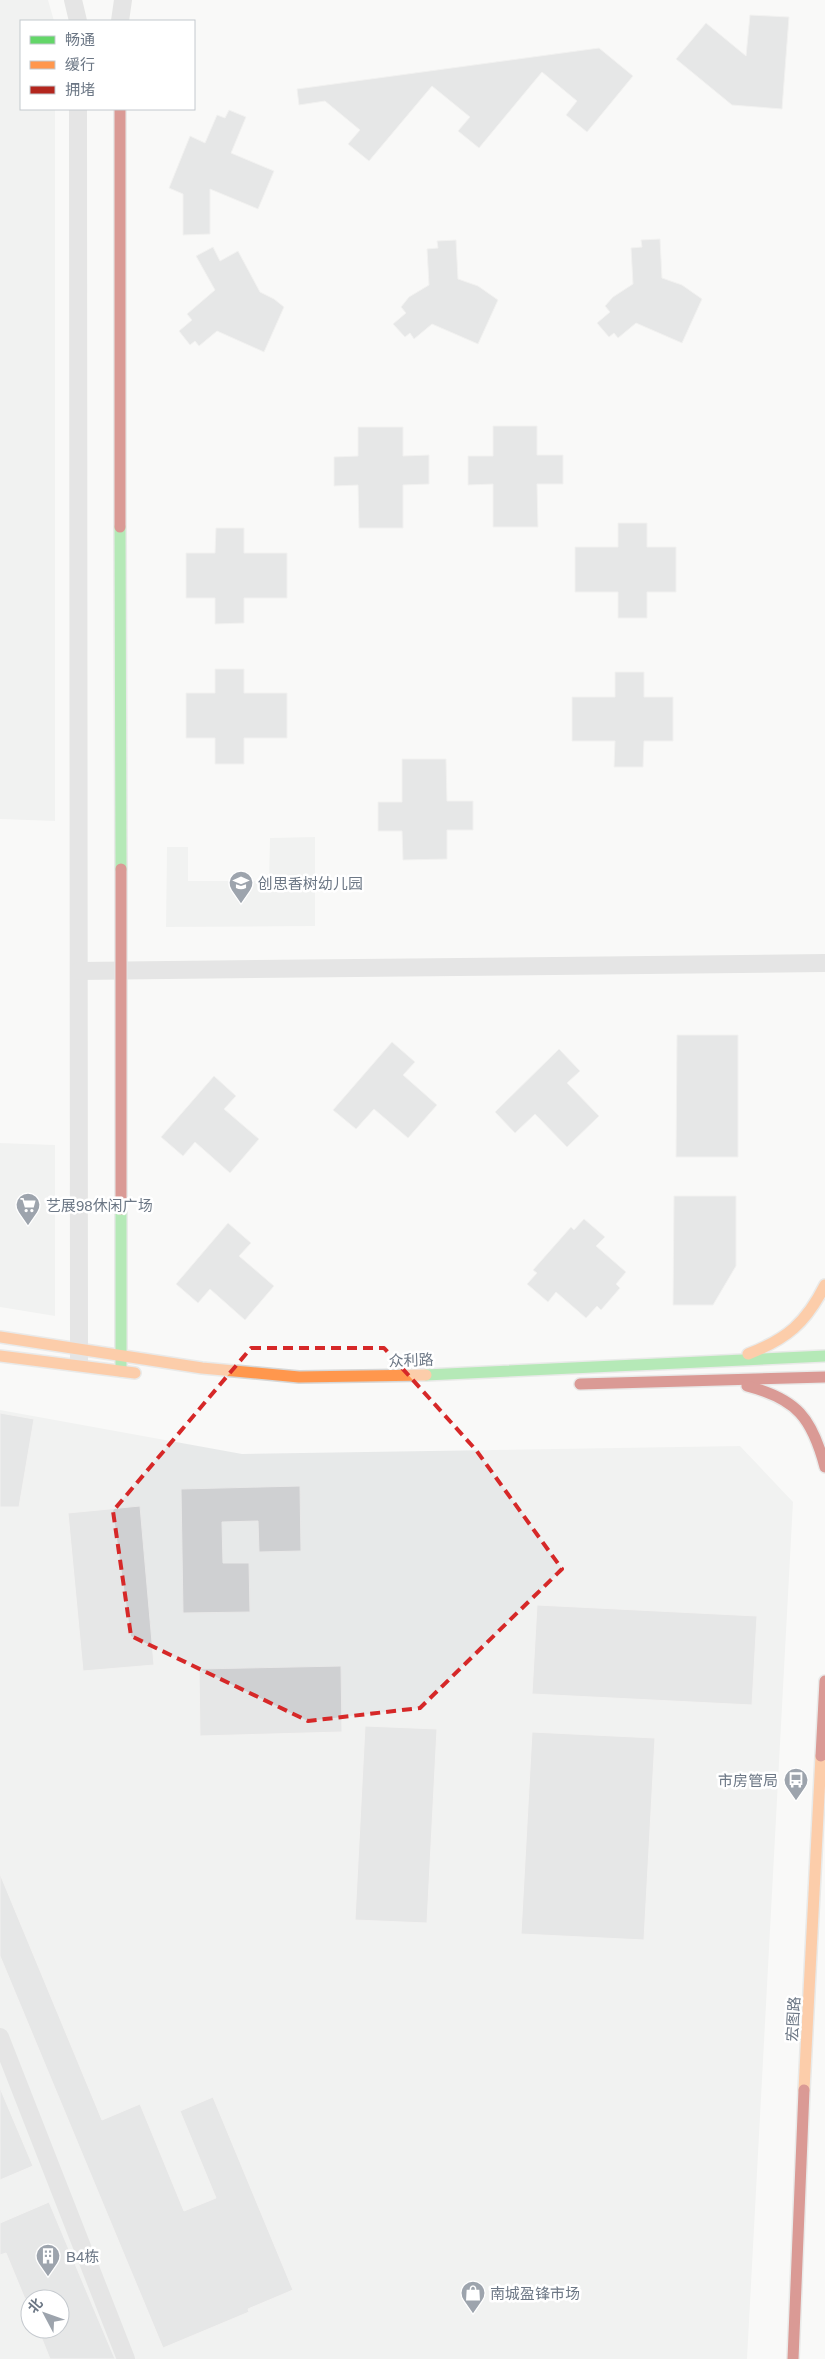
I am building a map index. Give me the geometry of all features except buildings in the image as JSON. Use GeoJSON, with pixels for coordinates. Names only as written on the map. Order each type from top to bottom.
{"type":"FeatureCollection","features":[{"type":"Feature","properties":{"kind":"street"},"geometry":{"type":"LineString","coordinates":[[73,0],[78,20]]}},
{"type":"Feature","properties":{"kind":"street"},"geometry":{"type":"LineString","coordinates":[[120,20],[123,0]]}},
{"type":"Feature","properties":{"kind":"street"},"geometry":{"type":"LineString","coordinates":[[78,110],[79,1366]]}},
{"type":"Feature","properties":{"kind":"street"},"geometry":{"type":"LineString","coordinates":[[120,110],[121,1371]]}},
{"type":"Feature","properties":{"kind":"street"},"geometry":{"type":"LineString","coordinates":[[79,971],[825,963]]}},
{"type":"Feature","properties":{"kind":"street"},"geometry":{"type":"LineString","coordinates":[[727,1361],[772,1345],[794,1331],[814,1309],[825,1285]]}},
{"type":"Feature","properties":{"kind":"street","name":"众利路"},"geometry":{"type":"LineString","coordinates":[[0,1336],[202,1368],[299,1377],[340,1377],[825,1356]]}},
{"type":"Feature","properties":{"kind":"street"},"geometry":{"type":"LineString","coordinates":[[0,1356],[148,1375]]}},
{"type":"Feature","properties":{"kind":"street"},"geometry":{"type":"LineString","coordinates":[[573,1384],[825,1377]]}},
{"type":"Feature","properties":{"kind":"street"},"geometry":{"type":"LineString","coordinates":[[723,1380],[769,1391],[794,1406],[812,1432],[825,1467]]}},
{"type":"Feature","properties":{"kind":"street","name":"宏图路"},"geometry":{"type":"LineString","coordinates":[[794,2359],[799,2188],[825,1681]]}},
{"type":"Feature","properties":{"kind":"street"},"geometry":{"type":"LineString","coordinates":[[0,2037],[126,2359]]}},
{"type":"Feature","properties":{"kind":"highlighted area"},"geometry":{"type":"Polygon","coordinates":[[[251,1348],[384,1348],[476,1450],[562,1569],[420,1708],[308,1721],[131,1636],[113,1511],[251,1348]]]}},
{"type":"Feature","properties":{"kind":"shaded area"},"geometry":{"type":"Polygon","coordinates":[[[0,0],[48,0],[54,20],[20,20],[20,110],[55,110],[55,821],[0,819],[0,0]]]}},
{"type":"Feature","properties":{"kind":"shaded area","name":"创思香树幼儿园"},"geometry":{"type":"Polygon","coordinates":[[[315,837],[315,926],[166,927],[167,847],[188,847],[188,881],[269,881],[270,838],[315,837]]]}},
{"type":"Feature","properties":{"kind":"shaded area","name":"艺展98休闲广场"},"geometry":{"type":"Polygon","coordinates":[[[0,1143],[55,1145],[55,1316],[0,1307],[0,1143]]]}},
{"type":"Feature","properties":{"kind":"shaded area"},"geometry":{"type":"Polygon","coordinates":[[[0,1410],[242,1454],[740,1446],[793,1502],[747,2359],[0,2359],[0,1410]]]}},
{"type":"Feature","properties":{"kind":"traffic: fast"},"geometry":{"type":"LineString","coordinates":[[120,527],[121,869]]}},
{"type":"Feature","properties":{"kind":"traffic: fast"},"geometry":{"type":"LineString","coordinates":[[121,1209],[121,1371]]}},
{"type":"Feature","properties":{"kind":"traffic: fast"},"geometry":{"type":"LineString","coordinates":[[426,1375],[825,1356]]}},
{"type":"Feature","properties":{"kind":"traffic: slow"},"geometry":{"type":"LineString","coordinates":[[748,1354],[784,1336],[803,1320],[825,1285]]}},
{"type":"Feature","properties":{"kind":"traffic: slow"},"geometry":{"type":"LineString","coordinates":[[0,1337],[202,1368],[299,1377],[426,1375]]}},
{"type":"Feature","properties":{"kind":"traffic: slow"},"geometry":{"type":"LineString","coordinates":[[0,1356],[135,1373]]}},
{"type":"Feature","properties":{"kind":"traffic: slow"},"geometry":{"type":"LineString","coordinates":[[804,2090],[821,1756]]}},
{"type":"Feature","properties":{"kind":"traffic: jam"},"geometry":{"type":"LineString","coordinates":[[120,110],[120,527]]}},
{"type":"Feature","properties":{"kind":"traffic: jam"},"geometry":{"type":"LineString","coordinates":[[121,869],[121,1209]]}},
{"type":"Feature","properties":{"kind":"traffic: jam"},"geometry":{"type":"LineString","coordinates":[[580,1384],[825,1377]]}},
{"type":"Feature","properties":{"kind":"traffic: jam"},"geometry":{"type":"LineString","coordinates":[[747,1386],[778,1397],[800,1413],[808,1423],[825,1467]]}},
{"type":"Feature","properties":{"kind":"traffic: jam"},"geometry":{"type":"LineString","coordinates":[[821,1756],[825,1681]]}},
{"type":"Feature","properties":{"kind":"traffic: jam"},"geometry":{"type":"LineString","coordinates":[[793,2359],[804,2090]]}},
{"type":"Feature","properties":{"kind":"place","name":"创思香树幼儿园"},"geometry":{"type":"Point","coordinates":[241,904]}},
{"type":"Feature","properties":{"kind":"place","name":"艺展98休闲广场"},"geometry":{"type":"Point","coordinates":[28,1226]}},
{"type":"Feature","properties":{"kind":"place","name":"市房管局"},"geometry":{"type":"Point","coordinates":[796,1801]}},
{"type":"Feature","properties":{"kind":"place","name":"B4栋"},"geometry":{"type":"Point","coordinates":[48,2277]}},
{"type":"Feature","properties":{"kind":"place","name":"南城盈锋市场"},"geometry":{"type":"Point","coordinates":[473,2314]}}]}
